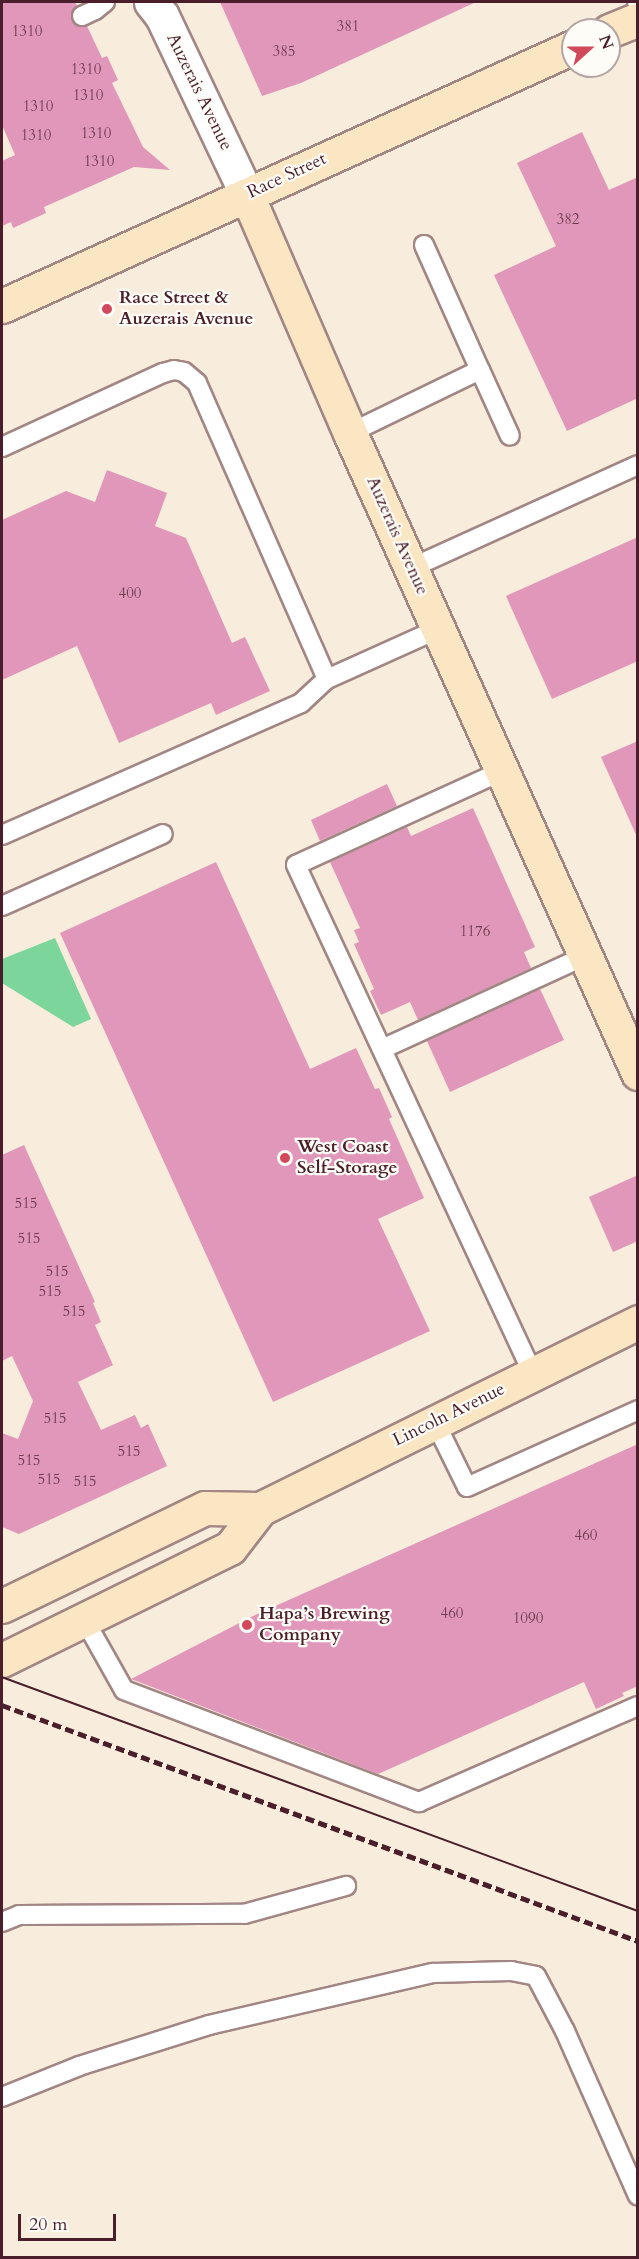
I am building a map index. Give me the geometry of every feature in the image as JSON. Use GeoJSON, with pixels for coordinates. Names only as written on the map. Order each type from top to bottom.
{"type":"FeatureCollection","features":[{"type":"Feature","properties":{"kind":"main road"},"geometry":{"type":"LineString","coordinates":[[621,26],[638,19]]}},
{"type":"Feature","properties":{"kind":"main road","name":"Race Street"},"geometry":{"type":"LineString","coordinates":[[2,306],[561,52]]}},
{"type":"Feature","properties":{"kind":"main road","name":"Auzerais Avenue"},"geometry":{"type":"LineString","coordinates":[[247,195],[350,433],[638,1073]]}},
{"type":"Feature","properties":{"kind":"main road","name":"Lincoln Avenue"},"geometry":{"type":"LineString","coordinates":[[2,1660],[230,1548],[260,1509],[638,1322]]}},
{"type":"Feature","properties":{"kind":"main road","name":"Lincoln Avenue"},"geometry":{"type":"LineString","coordinates":[[2,1606],[205,1508],[260,1509]]}},
{"type":"Feature","properties":{"kind":"street","name":"Auzerais Avenue"},"geometry":{"type":"LineString","coordinates":[[151,2],[168,27],[247,195]]}},
{"type":"Feature","properties":{"kind":"lane"},"geometry":{"type":"LineString","coordinates":[[82,16],[96,10],[105,2]]}},
{"type":"Feature","properties":{"kind":"lane"},"geometry":{"type":"LineString","coordinates":[[424,246],[510,436]]}},
{"type":"Feature","properties":{"kind":"lane"},"geometry":{"type":"LineString","coordinates":[[2,447],[163,373],[174,370],[184,372],[197,383],[327,680]]}},
{"type":"Feature","properties":{"kind":"lane"},"geometry":{"type":"LineString","coordinates":[[350,433],[480,370]]}},
{"type":"Feature","properties":{"kind":"lane"},"geometry":{"type":"LineString","coordinates":[[411,568],[638,465]]}},
{"type":"Feature","properties":{"kind":"lane"},"geometry":{"type":"LineString","coordinates":[[2,835],[301,703],[327,680],[438,629]]}},
{"type":"Feature","properties":{"kind":"lane"},"geometry":{"type":"LineString","coordinates":[[502,771],[296,865],[533,1374]]}},
{"type":"Feature","properties":{"kind":"lane"},"geometry":{"type":"LineString","coordinates":[[2,906],[163,834]]}},
{"type":"Feature","properties":{"kind":"lane"},"geometry":{"type":"LineString","coordinates":[[382,1049],[585,956]]}},
{"type":"Feature","properties":{"kind":"lane"},"geometry":{"type":"LineString","coordinates":[[435,1422],[467,1487],[638,1410]]}},
{"type":"Feature","properties":{"kind":"lane"},"geometry":{"type":"LineString","coordinates":[[84,1619],[97,1647],[124,1690],[419,1802],[638,1706]]}},
{"type":"Feature","properties":{"kind":"lane"},"geometry":{"type":"LineString","coordinates":[[2,1922],[19,1915],[244,1914],[346,1886]]}},
{"type":"Feature","properties":{"kind":"lane"},"geometry":{"type":"LineString","coordinates":[[2,2097],[79,2066],[219,2022],[433,1972],[511,1971],[536,1976],[565,2031],[638,2196]]}},
{"type":"Feature","properties":{"kind":"green space"},"geometry":{"type":"Polygon","coordinates":[[[55,938],[91,1019],[73,1027],[2,983],[2,959],[55,938]]]}},
{"type":"Feature","properties":{"kind":"building"},"geometry":{"type":"Polygon","coordinates":[[[2,2],[75,2],[77,6],[73,10],[72,20],[76,25],[87,26],[102,58],[107,56],[118,80],[112,83],[143,147],[170,170],[134,167],[44,207],[46,213],[13,228],[11,222],[2,226],[2,161],[15,155],[2,125],[2,2]]]}},
{"type":"Feature","properties":{"kind":"building"},"geometry":{"type":"Polygon","coordinates":[[[220,2],[476,2],[301,83],[262,96],[220,2]]]}},
{"type":"Feature","properties":{"kind":"building"},"geometry":{"type":"Polygon","coordinates":[[[582,132],[609,190],[638,177],[638,398],[567,431],[494,275],[556,246],[517,163],[582,132]]]}},
{"type":"Feature","properties":{"kind":"building"},"geometry":{"type":"Polygon","coordinates":[[[107,470],[167,493],[155,526],[186,538],[232,643],[245,637],[270,691],[216,715],[211,703],[119,743],[77,646],[2,680],[2,520],[66,491],[95,502],[107,470]]]}},
{"type":"Feature","properties":{"kind":"building"},"geometry":{"type":"Polygon","coordinates":[[[638,537],[638,661],[552,699],[506,596],[638,537]]]}},
{"type":"Feature","properties":{"kind":"building"},"geometry":{"type":"Polygon","coordinates":[[[638,741],[638,839],[601,757],[638,741]]]}},
{"type":"Feature","properties":{"kind":"building"},"geometry":{"type":"Polygon","coordinates":[[[387,784],[397,806],[320,841],[311,820],[387,784]]]}},
{"type":"Feature","properties":{"kind":"building"},"geometry":{"type":"Polygon","coordinates":[[[473,808],[535,947],[524,952],[531,968],[418,1020],[410,1002],[381,1015],[370,991],[374,989],[354,944],[359,942],[354,930],[360,928],[330,862],[407,827],[411,836],[473,808]]]}},
{"type":"Feature","properties":{"kind":"building","name":"West Coast Self-Storage"},"geometry":{"type":"Polygon","coordinates":[[[216,862],[310,1069],[356,1048],[375,1089],[379,1088],[392,1117],[389,1119],[424,1198],[378,1219],[430,1331],[273,1402],[60,933],[216,862]]]}},
{"type":"Feature","properties":{"kind":"building"},"geometry":{"type":"Polygon","coordinates":[[[540,989],[564,1040],[450,1092],[427,1041],[540,989]]]}},
{"type":"Feature","properties":{"kind":"building"},"geometry":{"type":"Polygon","coordinates":[[[24,1145],[95,1302],[93,1303],[101,1322],[95,1325],[113,1365],[78,1382],[101,1430],[135,1415],[141,1428],[148,1424],[167,1466],[19,1534],[2,1527],[2,1433],[18,1439],[33,1401],[12,1356],[2,1361],[2,1155],[24,1145]]]}},
{"type":"Feature","properties":{"kind":"building"},"geometry":{"type":"Polygon","coordinates":[[[638,1175],[638,1241],[613,1252],[589,1197],[638,1175]]]}},
{"type":"Feature","properties":{"kind":"building"},"geometry":{"type":"Polygon","coordinates":[[[638,1444],[638,1686],[622,1693],[624,1696],[596,1709],[584,1682],[378,1774],[131,1679],[253,1616],[638,1444]]]}},
{"type":"Feature","properties":{"kind":"tram line"},"geometry":{"type":"LineString","coordinates":[[2,1677],[638,1911]]}},
{"type":"Feature","properties":{"kind":"railway"},"geometry":{"type":"LineString","coordinates":[[2,1705],[638,1941]]}},
{"type":"Feature","properties":{"kind":"place","name":"Race Street & Auzerais Avenue"},"geometry":{"type":"Point","coordinates":[107,309]}},
{"type":"Feature","properties":{"kind":"place","name":"West Coast Self-Storage"},"geometry":{"type":"Point","coordinates":[285,1158]}},
{"type":"Feature","properties":{"kind":"place","name":"Hapa’s Brewing Company"},"geometry":{"type":"Point","coordinates":[247,1625]}}]}
